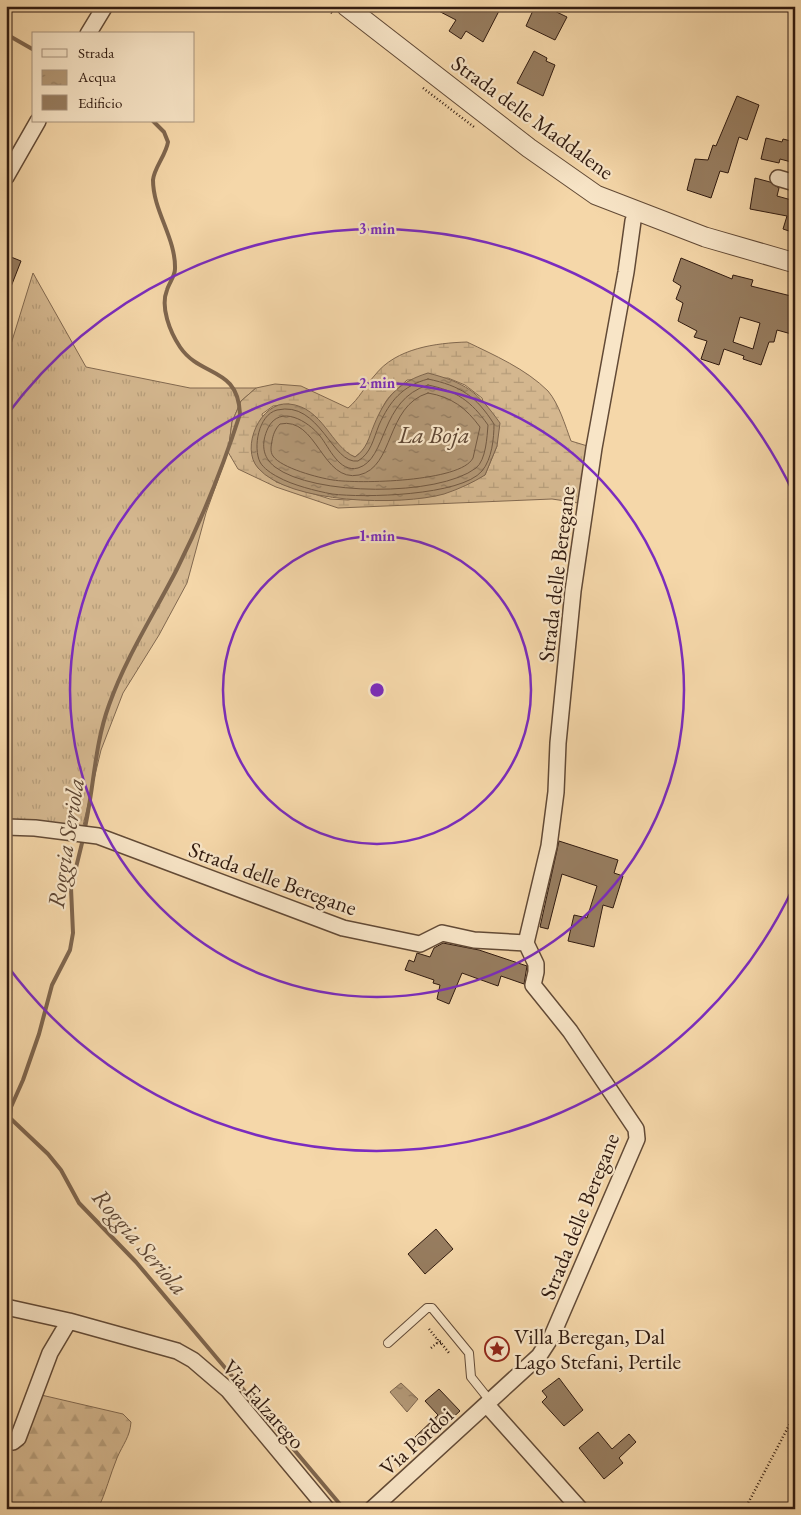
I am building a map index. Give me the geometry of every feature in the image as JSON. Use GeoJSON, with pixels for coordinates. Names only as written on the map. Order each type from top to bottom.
{"type":"FeatureCollection","features":[{"type":"Feature","properties":{"kind":"street"},"geometry":{"type":"LineString","coordinates":[[89,32],[105,6]]}},
{"type":"Feature","properties":{"kind":"street","name":"Strada delle Maddalene"},"geometry":{"type":"LineString","coordinates":[[346,6],[529,148],[596,195],[705,237],[795,263]]}},
{"type":"Feature","properties":{"kind":"street"},"geometry":{"type":"LineString","coordinates":[[6,177],[37,122]]}},
{"type":"Feature","properties":{"kind":"street"},"geometry":{"type":"LineString","coordinates":[[778,178],[795,183]]}},
{"type":"Feature","properties":{"kind":"street","name":"Strada delle Beregane"},"geometry":{"type":"LineString","coordinates":[[489,1403],[539,1356],[552,1336],[637,1139],[636,1129],[570,1031],[533,985],[536,964],[526,943],[549,846],[556,792],[558,742],[575,572],[600,413],[626,272],[633,221],[637,211]]}},
{"type":"Feature","properties":{"kind":"street","name":"Strada delle Beregane"},"geometry":{"type":"LineString","coordinates":[[6,827],[35,828],[98,836],[343,928],[420,944],[442,933],[474,940],[526,943]]}},
{"type":"Feature","properties":{"kind":"street","name":"Via Falzarego"},"geometry":{"type":"LineString","coordinates":[[6,1307],[69,1321],[177,1351],[193,1360],[228,1390],[327,1509]]}},
{"type":"Feature","properties":{"kind":"street"},"geometry":{"type":"LineString","coordinates":[[6,1441],[13,1442],[18,1438],[50,1353],[69,1321]]}},
{"type":"Feature","properties":{"kind":"street"},"geometry":{"type":"LineString","coordinates":[[489,1403],[580,1509]]}},
{"type":"Feature","properties":{"kind":"street","name":"Via Pordoi"},"geometry":{"type":"LineString","coordinates":[[372,1509],[489,1403]]}},
{"type":"Feature","properties":{"kind":"lane"},"geometry":{"type":"LineString","coordinates":[[388,1342],[427,1308],[432,1308],[469,1353],[471,1377],[489,1403]]}},
{"type":"Feature","properties":{"kind":"path"},"geometry":{"type":"LineString","coordinates":[[428,1329],[449,1354]]}},
{"type":"Feature","properties":{"kind":"path"},"geometry":{"type":"LineString","coordinates":[[431,1348],[439,1342]]}},
{"type":"Feature","properties":{"kind":"path"},"geometry":{"type":"LineString","coordinates":[[745,1509],[795,1414]]}},
{"type":"Feature","properties":{"kind":"green space"},"geometry":{"type":"Polygon","coordinates":[[[33,273],[86,367],[190,388],[256,388],[241,401],[232,422],[228,452],[206,513],[187,583],[159,635],[123,693],[101,750],[81,834],[6,827],[6,343],[11,344],[33,273]]]}},
{"type":"Feature","properties":{"kind":"green space"},"geometry":{"type":"Polygon","coordinates":[[[467,342],[509,363],[539,383],[552,396],[571,441],[594,448],[585,504],[552,499],[338,508],[276,487],[238,469],[228,452],[232,422],[241,401],[256,388],[275,384],[301,386],[348,408],[375,375],[394,359],[417,349],[467,342]],[[448,378],[407,380],[387,400],[369,440],[355,457],[346,453],[289,404],[273,406],[262,414],[276,482],[330,499],[348,500],[485,475],[497,446],[482,398],[465,385],[448,378]]]}},
{"type":"Feature","properties":{"kind":"green space"},"geometry":{"type":"Polygon","coordinates":[[[37,1394],[123,1414],[131,1422],[128,1436],[117,1458],[98,1509],[6,1509],[6,1448],[37,1394]]]}},
{"type":"Feature","properties":{"kind":"water","name":"La Boja"},"geometry":{"type":"Polygon","coordinates":[[[428,373],[452,381],[470,390],[484,403],[500,423],[497,446],[485,475],[460,488],[425,498],[374,501],[346,499],[294,489],[273,480],[258,468],[253,459],[251,449],[252,438],[256,427],[269,410],[279,405],[289,404],[310,412],[339,445],[355,457],[365,447],[383,406],[389,398],[401,386],[428,373]]]}},
{"type":"Feature","properties":{"kind":"water"},"geometry":{"type":"Polygon","coordinates":[[[401,1383],[418,1399],[407,1412],[390,1392],[401,1383]]]}},
{"type":"Feature","properties":{"kind":"building"},"geometry":{"type":"Polygon","coordinates":[[[429,6],[491,6],[499,11],[483,42],[466,31],[461,39],[449,31],[456,20],[429,6]]]}},
{"type":"Feature","properties":{"kind":"building"},"geometry":{"type":"Polygon","coordinates":[[[535,6],[544,6],[567,17],[555,40],[526,26],[535,6]]]}},
{"type":"Feature","properties":{"kind":"building"},"geometry":{"type":"Polygon","coordinates":[[[534,51],[547,58],[546,61],[555,65],[543,96],[517,83],[534,51]]]}},
{"type":"Feature","properties":{"kind":"building"},"geometry":{"type":"Polygon","coordinates":[[[737,96],[759,105],[747,140],[739,137],[728,173],[720,171],[711,198],[687,190],[695,159],[708,160],[713,145],[716,146],[737,96]]]}},
{"type":"Feature","properties":{"kind":"building"},"geometry":{"type":"Polygon","coordinates":[[[766,138],[782,142],[783,139],[795,142],[795,163],[780,159],[779,163],[761,159],[766,138]]]}},
{"type":"Feature","properties":{"kind":"building"},"geometry":{"type":"Polygon","coordinates":[[[755,178],[770,182],[779,188],[777,196],[795,201],[795,233],[783,229],[787,216],[750,209],[755,178]]]}},
{"type":"Feature","properties":{"kind":"building"},"geometry":{"type":"Polygon","coordinates":[[[6,255],[21,261],[7,297],[6,297],[6,255]]]}},
{"type":"Feature","properties":{"kind":"building"},"geometry":{"type":"Polygon","coordinates":[[[681,258],[732,279],[733,275],[753,280],[751,286],[795,297],[795,335],[777,330],[774,342],[769,342],[761,365],[743,359],[744,356],[724,349],[719,365],[701,359],[707,341],[694,337],[697,331],[678,321],[683,303],[676,299],[681,286],[673,281],[681,258]],[[740,317],[733,342],[753,349],[760,323],[740,317]]]}},
{"type":"Feature","properties":{"kind":"building"},"geometry":{"type":"Polygon","coordinates":[[[559,841],[618,860],[614,873],[623,876],[613,908],[603,905],[594,947],[568,941],[574,915],[587,918],[597,886],[562,874],[548,929],[540,927],[559,841]]]}},
{"type":"Feature","properties":{"kind":"building"},"geometry":{"type":"Polygon","coordinates":[[[443,943],[479,950],[527,966],[524,984],[501,976],[498,986],[462,973],[449,1004],[437,999],[440,985],[433,983],[434,980],[405,970],[409,960],[414,962],[417,953],[430,957],[434,948],[443,943]]]}},
{"type":"Feature","properties":{"kind":"building"},"geometry":{"type":"Polygon","coordinates":[[[436,1229],[453,1249],[425,1274],[408,1254],[436,1229]]]}},
{"type":"Feature","properties":{"kind":"building"},"geometry":{"type":"Polygon","coordinates":[[[559,1378],[583,1410],[564,1426],[542,1402],[547,1397],[542,1391],[559,1378]]]}},
{"type":"Feature","properties":{"kind":"building"},"geometry":{"type":"Polygon","coordinates":[[[439,1389],[460,1411],[420,1447],[413,1439],[438,1415],[425,1401],[439,1389]]]}},
{"type":"Feature","properties":{"kind":"building"},"geometry":{"type":"Polygon","coordinates":[[[598,1432],[612,1449],[629,1434],[636,1442],[619,1458],[623,1463],[604,1479],[579,1448],[598,1432]]]}},
{"type":"Feature","properties":{"kind":"waterway","name":"Roggia Seriola"},"geometry":{"type":"LineString","coordinates":[[6,34],[32,49]]}},
{"type":"Feature","properties":{"kind":"waterway","name":"Roggia Seriola"},"geometry":{"type":"LineString","coordinates":[[84,832],[100,736],[109,705],[132,653],[195,531],[219,473],[240,414],[238,399],[233,388],[226,380],[189,357],[176,341],[167,319],[165,297],[175,272],[174,258],[172,246],[157,203],[153,180],[168,142],[164,132],[154,122]]}},
{"type":"Feature","properties":{"kind":"waterway","name":"Roggia Seriola"},"geometry":{"type":"LineString","coordinates":[[83,839],[71,888],[73,933],[70,950],[52,985],[39,1034],[23,1080],[11,1107],[10,1118],[48,1154],[61,1170],[79,1203],[136,1262],[344,1509]]}},
{"type":"Feature","properties":{"kind":"place","name":"Villa Beregan, Dal Lago Stefani, Pertile"},"geometry":{"type":"Point","coordinates":[497,1349]}}]}
